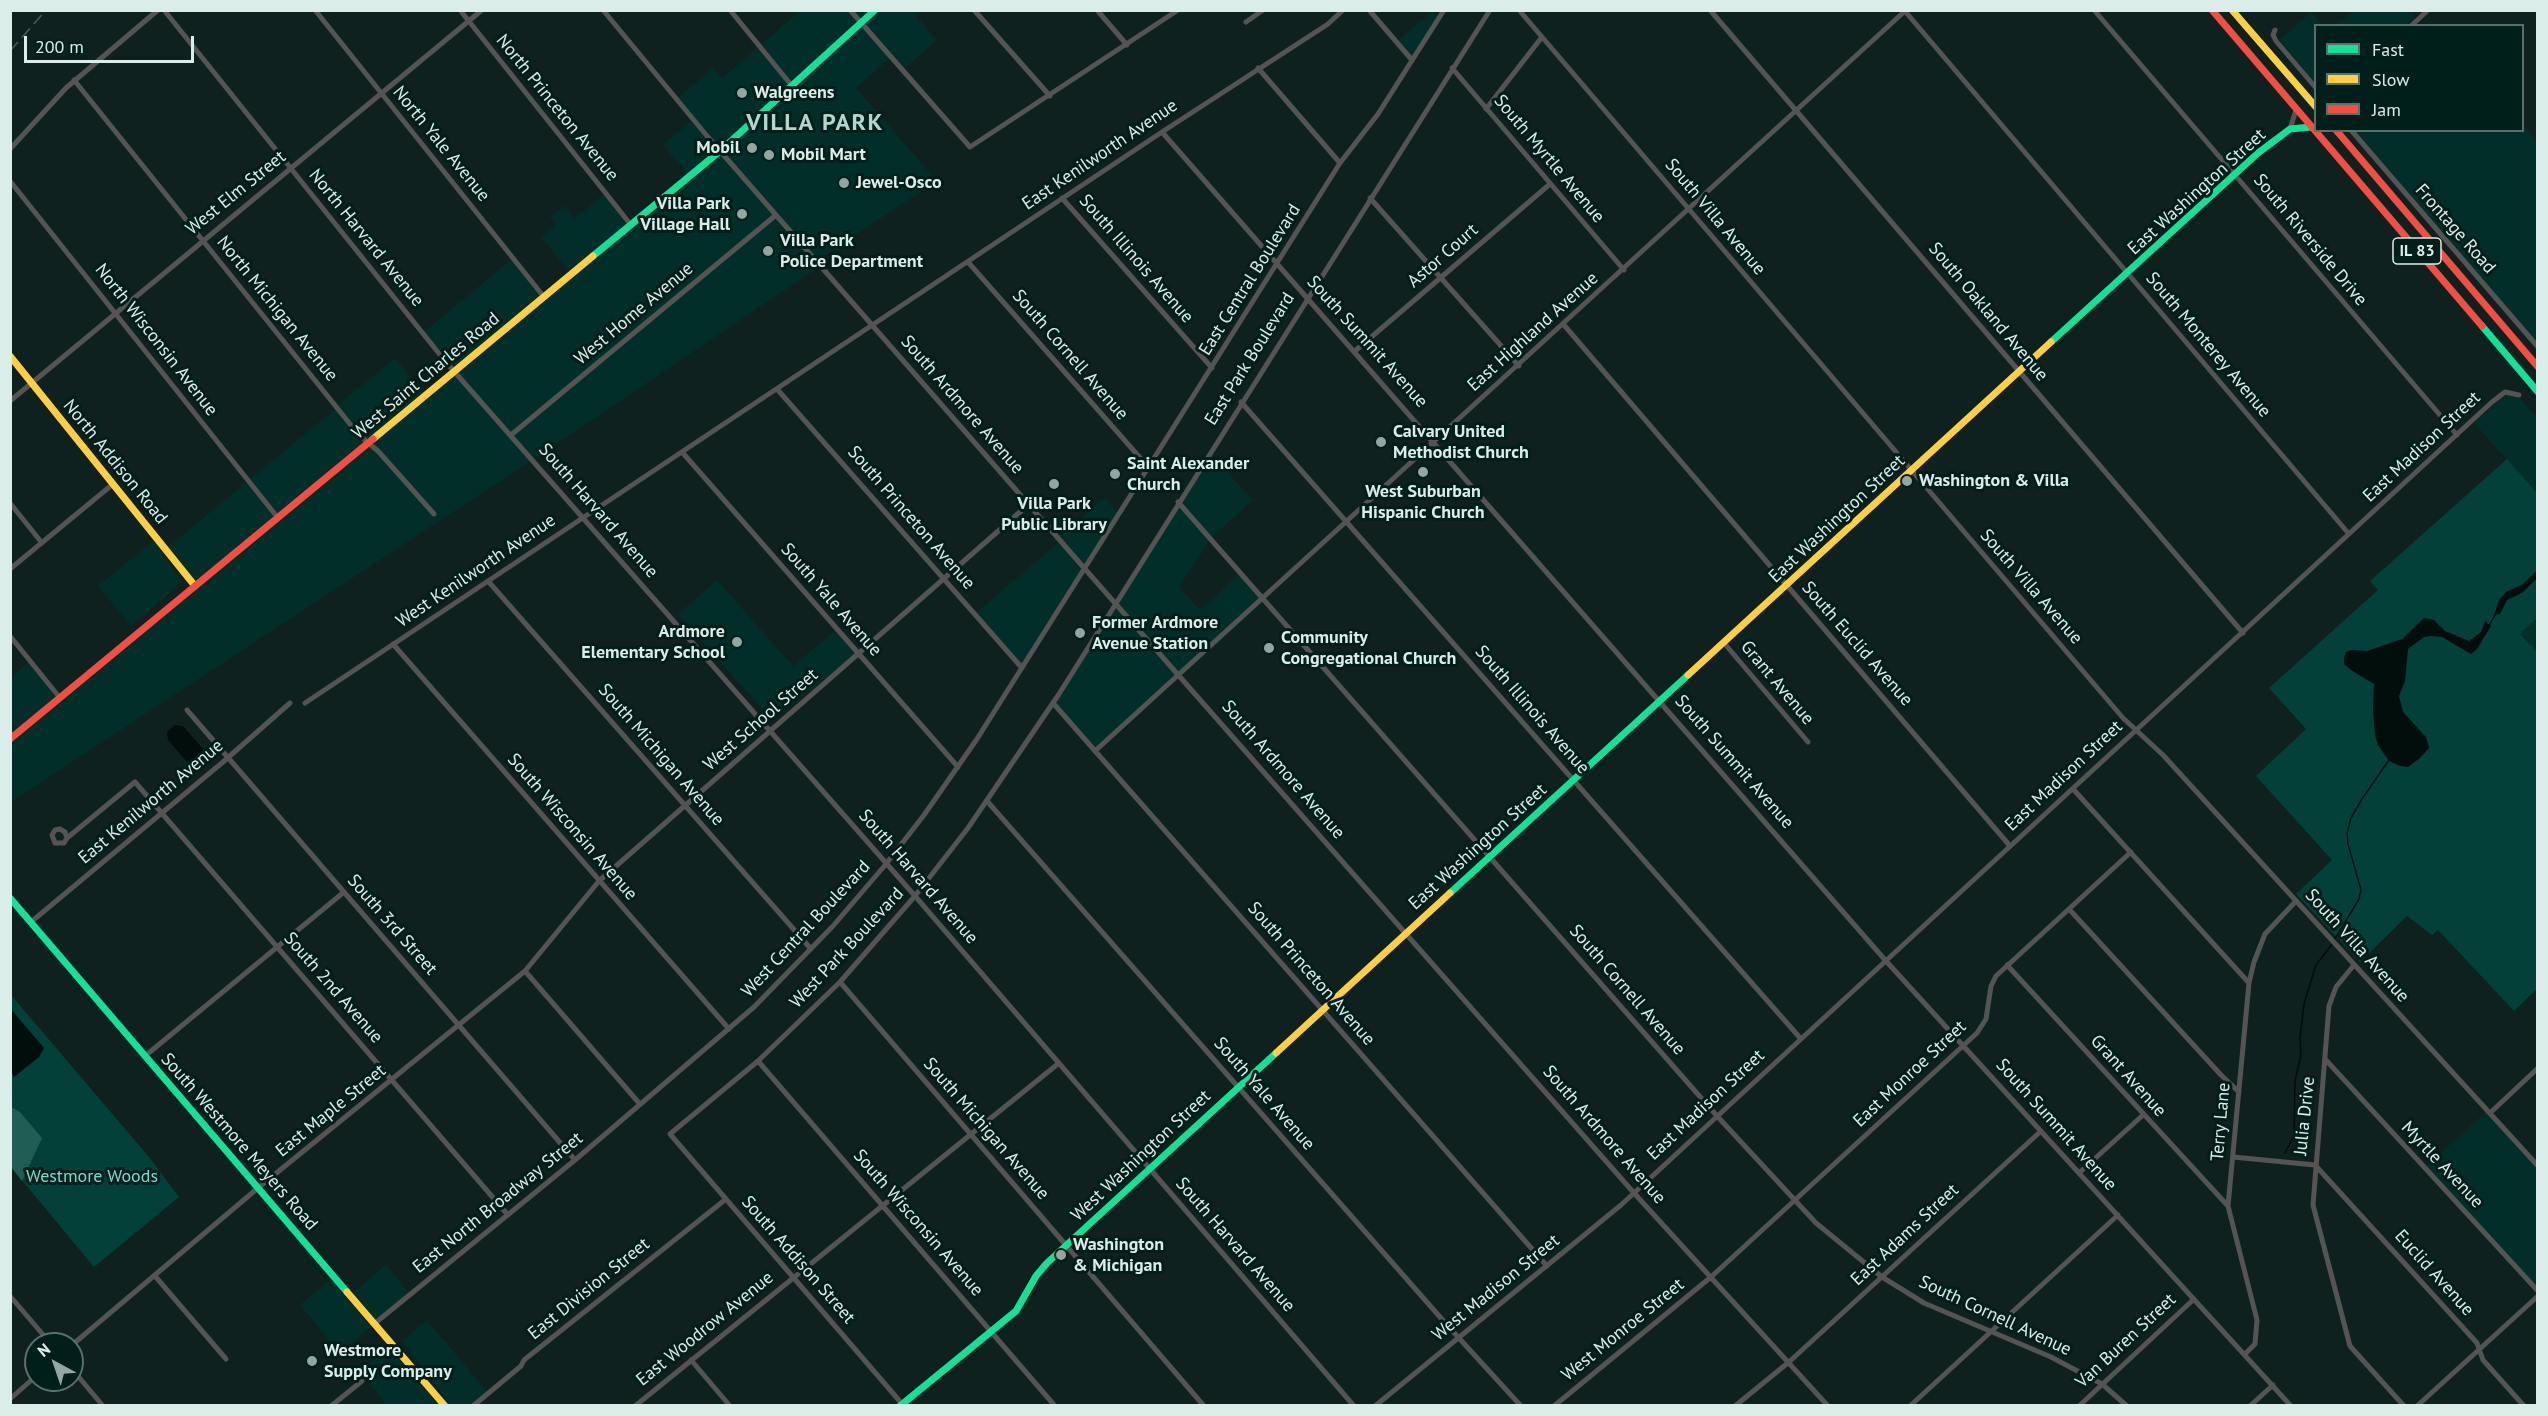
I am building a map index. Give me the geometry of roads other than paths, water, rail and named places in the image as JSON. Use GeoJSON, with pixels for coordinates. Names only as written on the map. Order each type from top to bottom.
{"type":"FeatureCollection","features":[{"type":"Feature","properties":{"kind":"main road","name":"West Saint Charles Road"},"geometry":{"type":"LineString","coordinates":[[10,738],[720,151],[874,10]]}},
{"type":"Feature","properties":{"kind":"main road","name":"IL 83"},"geometry":{"type":"LineString","coordinates":[[2212,10],[2314,131]]}},
{"type":"Feature","properties":{"kind":"main road"},"geometry":{"type":"LineString","coordinates":[[2232,10],[2314,105]]}},
{"type":"Feature","properties":{"kind":"main road","name":"East Washington Street"},"geometry":{"type":"LineString","coordinates":[[1406,933],[2258,153],[2290,129],[2311,127]]}},
{"type":"Feature","properties":{"kind":"main road","name":"IL 83"},"geometry":{"type":"LineString","coordinates":[[2315,132],[2538,392]]}},
{"type":"Feature","properties":{"kind":"main road","name":"IL 83"},"geometry":{"type":"LineString","coordinates":[[2338,132],[2538,367]]}},
{"type":"Feature","properties":{"kind":"main road","name":"North Addison Road"},"geometry":{"type":"LineString","coordinates":[[10,356],[195,586]]}},
{"type":"Feature","properties":{"kind":"main road","name":"South Westmore Meyers Road"},"geometry":{"type":"LineString","coordinates":[[10,898],[445,1406]]}},
{"type":"Feature","properties":{"kind":"main road","name":"West Washington Street"},"geometry":{"type":"LineString","coordinates":[[902,1405],[1021,1306],[1040,1270],[1406,933]]}},
{"type":"Feature","properties":{"kind":"street"},"geometry":{"type":"LineString","coordinates":[[10,149],[74,80],[158,10]]}},
{"type":"Feature","properties":{"kind":"street","name":"North Harvard Avenue"},"geometry":{"type":"LineString","coordinates":[[164,10],[455,371]]}},
{"type":"Feature","properties":{"kind":"street","name":"North Yale Avenue"},"geometry":{"type":"LineString","coordinates":[[315,10],[544,297]]}},
{"type":"Feature","properties":{"kind":"street","name":"North Princeton Avenue"},"geometry":{"type":"LineString","coordinates":[[460,10],[631,225]]}},
{"type":"Feature","properties":{"kind":"street","name":"West Elm Street"},"geometry":{"type":"LineString","coordinates":[[10,401],[482,10]]}},
{"type":"Feature","properties":{"kind":"street"},"geometry":{"type":"LineString","coordinates":[[605,13],[613,10]]}},
{"type":"Feature","properties":{"kind":"street"},"geometry":{"type":"LineString","coordinates":[[730,10],[792,86]]}},
{"type":"Feature","properties":{"kind":"street"},"geometry":{"type":"LineString","coordinates":[[850,10],[970,147],[1178,10]]}},
{"type":"Feature","properties":{"kind":"street"},"geometry":{"type":"LineString","coordinates":[[974,10],[1050,96]]}},
{"type":"Feature","properties":{"kind":"street"},"geometry":{"type":"LineString","coordinates":[[1097,10],[1127,45]]}},
{"type":"Feature","properties":{"kind":"street"},"geometry":{"type":"LineString","coordinates":[[1246,22],[1263,10]]}},
{"type":"Feature","properties":{"kind":"street","name":"East Kenilworth Avenue"},"geometry":{"type":"LineString","coordinates":[[872,325],[1161,132],[1328,24],[1343,10]]}},
{"type":"Feature","properties":{"kind":"street"},"geometry":{"type":"LineString","coordinates":[[1369,10],[1412,60]]}},
{"type":"Feature","properties":{"kind":"street"},"geometry":{"type":"LineString","coordinates":[[1434,10],[1440,17]]}},
{"type":"Feature","properties":{"kind":"street","name":"East Central Boulevard"},"geometry":{"type":"LineString","coordinates":[[1085,569],[1340,163],[1378,114],[1444,10]]}},
{"type":"Feature","properties":{"kind":"street","name":"East Park Boulevard"},"geometry":{"type":"LineString","coordinates":[[1116,604],[1307,297],[1490,10]]}},
{"type":"Feature","properties":{"kind":"street","name":"South Villa Avenue"},"geometry":{"type":"LineString","coordinates":[[1519,10],[2123,718],[2163,755],[2538,1166]]}},
{"type":"Feature","properties":{"kind":"street","name":"South Oakland Avenue"},"geometry":{"type":"LineString","coordinates":[[1710,10],[2243,633]]}},
{"type":"Feature","properties":{"kind":"street","name":"South Riverside Drive"},"geometry":{"type":"LineString","coordinates":[[2094,10],[2457,435]]}},
{"type":"Feature","properties":{"kind":"street"},"geometry":{"type":"LineString","coordinates":[[2413,24],[2428,10]]}},
{"type":"Feature","properties":{"kind":"street","name":"East Highland Avenue"},"geometry":{"type":"LineString","coordinates":[[1095,751],[1564,325],[1905,11]]}},
{"type":"Feature","properties":{"kind":"street","name":"South Monterey Avenue"},"geometry":{"type":"LineString","coordinates":[[1905,11],[2349,534]]}},
{"type":"Feature","properties":{"kind":"street","name":"South Ardmore Avenue"},"geometry":{"type":"LineString","coordinates":[[605,13],[720,151],[1085,569],[1634,1193],[1828,1406]]}},
{"type":"Feature","properties":{"kind":"street"},"geometry":{"type":"LineString","coordinates":[[2275,30],[2273,35],[2276,41],[2314,86]]}},
{"type":"Feature","properties":{"kind":"street"},"geometry":{"type":"LineString","coordinates":[[1486,109],[1542,37]]}},
{"type":"Feature","properties":{"kind":"street"},"geometry":{"type":"LineString","coordinates":[[1258,68],[1340,163]]}},
{"type":"Feature","properties":{"kind":"street","name":"South Myrtle Avenue"},"geometry":{"type":"LineString","coordinates":[[1452,68],[1624,270]]}},
{"type":"Feature","properties":{"kind":"street","name":"North Michigan Avenue"},"geometry":{"type":"LineString","coordinates":[[74,80],[358,434],[368,443]]}},
{"type":"Feature","properties":{"kind":"street","name":"East Washington Street"},"geometry":{"type":"LineString","coordinates":[[2290,129],[2296,111]]}},
{"type":"Feature","properties":{"kind":"street","name":"South Summit Avenue"},"geometry":{"type":"LineString","coordinates":[[1161,132],[1661,700],[1886,961],[2291,1406]]}},
{"type":"Feature","properties":{"kind":"street","name":"Frontage Road"},"geometry":{"type":"LineString","coordinates":[[2353,132],[2538,347]]}},
{"type":"Feature","properties":{"kind":"street","name":"North Wisconsin Avenue"},"geometry":{"type":"LineString","coordinates":[[10,181],[278,518]]}},
{"type":"Feature","properties":{"kind":"street","name":"Astor Court"},"geometry":{"type":"LineString","coordinates":[[1355,351],[1550,184]]}},
{"type":"Feature","properties":{"kind":"street","name":"South Illinois Avenue"},"geometry":{"type":"LineString","coordinates":[[1062,198],[1212,368]]}},
{"type":"Feature","properties":{"kind":"street"},"geometry":{"type":"LineString","coordinates":[[1370,198],[1519,366]]}},
{"type":"Feature","properties":{"kind":"street","name":"West Home Avenue"},"geometry":{"type":"LineString","coordinates":[[511,435],[776,215]]}},
{"type":"Feature","properties":{"kind":"street","name":"South Cornell Avenue"},"geometry":{"type":"LineString","coordinates":[[968,262],[1149,468]]}},
{"type":"Feature","properties":{"kind":"street","name":"West Kenilworth Avenue"},"geometry":{"type":"LineString","coordinates":[[305,703],[872,325]]}},
{"type":"Feature","properties":{"kind":"street","name":"South Euclid Avenue"},"geometry":{"type":"LineString","coordinates":[[1564,325],[2010,846]]}},
{"type":"Feature","properties":{"kind":"street","name":"South Harvard Avenue"},"geometry":{"type":"LineString","coordinates":[[455,371],[915,896],[1354,1406]]}},
{"type":"Feature","properties":{"kind":"street","name":"South Princeton Avenue"},"geometry":{"type":"LineString","coordinates":[[777,388],[1022,668]]}},
{"type":"Feature","properties":{"kind":"street","name":"East Madison Street"},"geometry":{"type":"LineString","coordinates":[[1634,1193],[2501,395],[2510,392],[2518,395]]}},
{"type":"Feature","properties":{"kind":"street","name":"South Illinois Avenue"},"geometry":{"type":"LineString","coordinates":[[1241,402],[1801,1039]]}},
{"type":"Feature","properties":{"kind":"street"},"geometry":{"type":"LineString","coordinates":[[368,443],[378,451],[434,514]]}},
{"type":"Feature","properties":{"kind":"street","name":"South Yale Avenue"},"geometry":{"type":"LineString","coordinates":[[682,452],[958,767]]}},
{"type":"Feature","properties":{"kind":"street"},"geometry":{"type":"LineString","coordinates":[[10,569],[113,484]]}},
{"type":"Feature","properties":{"kind":"street"},"geometry":{"type":"LineString","coordinates":[[10,502],[42,543]]}},
{"type":"Feature","properties":{"kind":"street","name":"South Cornell Avenue"},"geometry":{"type":"LineString","coordinates":[[1178,502],[1717,1116],[1830,1236],[1882,1277],[1924,1303],[2051,1357],[2102,1384],[2127,1406]]}},
{"type":"Feature","properties":{"kind":"street","name":"West School Street"},"geometry":{"type":"LineString","coordinates":[[525,971],[599,881],[1029,504]]}},
{"type":"Feature","properties":{"kind":"street","name":"West Central Boulevard"},"geometry":{"type":"LineString","coordinates":[[639,1103],[729,1029],[811,950],[886,864],[958,767],[1085,569]]}},
{"type":"Feature","properties":{"kind":"street","name":"South Michigan Avenue"},"geometry":{"type":"LineString","coordinates":[[488,581],[811,950]]}},
{"type":"Feature","properties":{"kind":"street","name":"West Park Boulevard"},"geometry":{"type":"LineString","coordinates":[[670,1134],[758,1061],[840,982],[915,896],[987,801],[1116,604]]}},
{"type":"Feature","properties":{"kind":"street"},"geometry":{"type":"LineString","coordinates":[[10,636],[60,698]]}},
{"type":"Feature","properties":{"kind":"street","name":"Grant Avenue"},"geometry":{"type":"LineString","coordinates":[[1724,643],[1808,742]]}},
{"type":"Feature","properties":{"kind":"street","name":"South Wisconsin Avenue"},"geometry":{"type":"LineString","coordinates":[[393,644],[729,1029]]}},
{"type":"Feature","properties":{"kind":"street","name":"East Kenilworth Avenue"},"geometry":{"type":"LineString","coordinates":[[31,922],[228,758],[290,703]]}},
{"type":"Feature","properties":{"kind":"street","name":"South Princeton Avenue"},"geometry":{"type":"LineString","coordinates":[[1053,703],[1547,1266]]}},
{"type":"Feature","properties":{"kind":"street","name":"South 3rd Street"},"geometry":{"type":"LineString","coordinates":[[187,710],[575,1160]]}},
{"type":"Feature","properties":{"kind":"street","name":"South 2nd Avenue"},"geometry":{"type":"LineString","coordinates":[[67,838],[135,782],[508,1215]]}},
{"type":"Feature","properties":{"kind":"street"},"geometry":{"type":"LineString","coordinates":[[2073,789],[2249,983]]}},
{"type":"Feature","properties":{"kind":"street","name":"South Yale Avenue"},"geometry":{"type":"LineString","coordinates":[[987,801],[1521,1406]]}},
{"type":"Feature","properties":{"kind":"street","name":"East Monroe Street"},"geometry":{"type":"LineString","coordinates":[[1711,1278],[1964,1046],[1982,1026],[1988,1013],[1994,980],[2007,965],[2131,852]]}},
{"type":"Feature","properties":{"kind":"street"},"geometry":{"type":"LineString","coordinates":[[146,1056],[344,892]]}},
{"type":"Feature","properties":{"kind":"street","name":"Terry Lane"},"geometry":{"type":"LineString","coordinates":[[2245,1354],[2255,1344],[2257,1320],[2228,1206],[2249,983],[2265,934],[2296,901]]}},
{"type":"Feature","properties":{"kind":"street"},"geometry":{"type":"LineString","coordinates":[[2069,909],[2239,1092]]}},
{"type":"Feature","properties":{"kind":"street","name":"Grant Avenue"},"geometry":{"type":"LineString","coordinates":[[2007,965],[2228,1206]]}},
{"type":"Feature","properties":{"kind":"street","name":"Julia Drive"},"geometry":{"type":"LineString","coordinates":[[2354,965],[2336,987],[2329,1006],[2313,1205],[2350,1346],[2404,1406]]}},
{"type":"Feature","properties":{"kind":"street"},"geometry":{"type":"LineString","coordinates":[[525,971],[639,1103]]}},
{"type":"Feature","properties":{"kind":"street","name":"East Maple Street"},"geometry":{"type":"LineString","coordinates":[[84,1335],[258,1188],[525,971]]}},
{"type":"Feature","properties":{"kind":"street","name":"South Michigan Avenue"},"geometry":{"type":"LineString","coordinates":[[840,982],[1204,1406]]}},
{"type":"Feature","properties":{"kind":"street","name":"Myrtle Avenue"},"geometry":{"type":"LineString","coordinates":[[2325,1059],[2538,1291]]}},
{"type":"Feature","properties":{"kind":"street","name":"South Wisconsin Avenue"},"geometry":{"type":"LineString","coordinates":[[758,1061],[1055,1406]]}},
{"type":"Feature","properties":{"kind":"street","name":"East Woodrow Avenue"},"geometry":{"type":"LineString","coordinates":[[636,1406],[1059,1063]]}},
{"type":"Feature","properties":{"kind":"street"},"geometry":{"type":"LineString","coordinates":[[2490,1113],[2538,1068]]}},
{"type":"Feature","properties":{"kind":"street","name":"East North Broadway Street"},"geometry":{"type":"LineString","coordinates":[[374,1324],[575,1160],[639,1103]]}},
{"type":"Feature","properties":{"kind":"street"},"geometry":{"type":"LineString","coordinates":[[2079,1173],[2143,1115]]}},
{"type":"Feature","properties":{"kind":"street","name":"East Adams Street"},"geometry":{"type":"LineString","coordinates":[[1736,1406],[1789,1362],[2041,1131]]}},
{"type":"Feature","properties":{"kind":"street","name":"South Addison Street"},"geometry":{"type":"LineString","coordinates":[[670,1134],[902,1405]]}},
{"type":"Feature","properties":{"kind":"street"},"geometry":{"type":"LineString","coordinates":[[2234,1157],[2315,1165]]}},
{"type":"Feature","properties":{"kind":"street","name":"Euclid Avenue"},"geometry":{"type":"LineString","coordinates":[[2315,1165],[2477,1343],[2483,1360],[2524,1406]]}},
{"type":"Feature","properties":{"kind":"street","name":"West Madison Street"},"geometry":{"type":"LineString","coordinates":[[1375,1406],[1634,1193]]}},
{"type":"Feature","properties":{"kind":"street","name":"East Division Street"},"geometry":{"type":"LineString","coordinates":[[473,1406],[521,1366],[524,1360],[726,1199]]}},
{"type":"Feature","properties":{"kind":"street"},"geometry":{"type":"LineString","coordinates":[[1910,1406],[2118,1215]]}},
{"type":"Feature","properties":{"kind":"street"},"geometry":{"type":"LineString","coordinates":[[155,1276],[226,1359]]}},
{"type":"Feature","properties":{"kind":"street","name":"West Monroe Street"},"geometry":{"type":"LineString","coordinates":[[1554,1406],[1711,1278]]}},
{"type":"Feature","properties":{"kind":"street"},"geometry":{"type":"LineString","coordinates":[[10,1296],[41,1332]]}},
{"type":"Feature","properties":{"kind":"street"},"geometry":{"type":"LineString","coordinates":[[2417,1406],[2538,1296]]}},
{"type":"Feature","properties":{"kind":"street","name":"Van Buren Street"},"geometry":{"type":"LineString","coordinates":[[2079,1406],[2194,1299]]}},
{"type":"Feature","properties":{"kind":"street"},"geometry":{"type":"LineString","coordinates":[[691,1360],[730,1406]]}},
{"type":"Feature","properties":{"kind":"street"},"geometry":{"type":"LineString","coordinates":[[331,1406],[362,1381]]}},
{"type":"Feature","properties":{"kind":"street"},"geometry":{"type":"LineString","coordinates":[[84,1383],[103,1406]]}},
{"type":"Feature","properties":{"kind":"street"},"geometry":{"type":"LineString","coordinates":[[2250,1406],[2273,1385]]}},
{"type":"Feature","properties":{"kind":"street"},"geometry":{"type":"LineString","coordinates":[[10,1399],[24,1387]]}},
{"type":"Feature","properties":{"kind":"waterway"},"geometry":{"type":"LineString","coordinates":[[2490,624],[2495,615]]}},
{"type":"Feature","properties":{"kind":"waterway"},"geometry":{"type":"LineString","coordinates":[[2335,939],[2359,899],[2361,890],[2348,844],[2347,833],[2351,818],[2389,760]]}},
{"type":"Feature","properties":{"kind":"waterway"},"geometry":{"type":"LineString","coordinates":[[2285,1153],[2294,1136],[2295,1081],[2301,1055],[2300,1038],[2304,1004],[2316,965],[2333,943]]}},
{"type":"Feature","properties":{"kind":"railway"},"geometry":{"type":"LineString","coordinates":[[10,51],[46,10]]}},
{"type":"Feature","properties":{"kind":"place","name":"Walgreens"},"geometry":{"type":"Point","coordinates":[742,93]}},
{"type":"Feature","properties":{"kind":"place","name":"Mobil"},"geometry":{"type":"Point","coordinates":[752,148]}},
{"type":"Feature","properties":{"kind":"place","name":"Mobil Mart"},"geometry":{"type":"Point","coordinates":[769,155]}},
{"type":"Feature","properties":{"kind":"place","name":"Jewel-Osco"},"geometry":{"type":"Point","coordinates":[844,183]}},
{"type":"Feature","properties":{"kind":"place","name":"Villa Park Village Hall"},"geometry":{"type":"Point","coordinates":[742,214]}},
{"type":"Feature","properties":{"kind":"place","name":"Villa Park Police Department"},"geometry":{"type":"Point","coordinates":[768,251]}},
{"type":"Feature","properties":{"kind":"place","name":"Calvary United Methodist Church"},"geometry":{"type":"Point","coordinates":[1381,442]}},
{"type":"Feature","properties":{"kind":"place","name":"West Suburban Hispanic Church"},"geometry":{"type":"Point","coordinates":[1423,472]}},
{"type":"Feature","properties":{"kind":"place","name":"Saint Alexander Church"},"geometry":{"type":"Point","coordinates":[1115,474]}},
{"type":"Feature","properties":{"kind":"place","name":"Washington & Villa"},"geometry":{"type":"Point","coordinates":[1907,481]}},
{"type":"Feature","properties":{"kind":"place","name":"Villa Park Public Library"},"geometry":{"type":"Point","coordinates":[1054,484]}},
{"type":"Feature","properties":{"kind":"place","name":"Former Ardmore Avenue Station"},"geometry":{"type":"Point","coordinates":[1080,633]}},
{"type":"Feature","properties":{"kind":"place","name":"Ardmore Elementary School"},"geometry":{"type":"Point","coordinates":[737,642]}},
{"type":"Feature","properties":{"kind":"place","name":"Community Congregational Church"},"geometry":{"type":"Point","coordinates":[1269,648]}},
{"type":"Feature","properties":{"kind":"place","name":"Washington & Michigan"},"geometry":{"type":"Point","coordinates":[1061,1255]}},
{"type":"Feature","properties":{"kind":"place","name":"Westmore Supply Company"},"geometry":{"type":"Point","coordinates":[312,1361]}},
{"type":"Feature","properties":{"kind":"district","name":"VILLA PARK"},"geometry":{"type":"Point","coordinates":[815,123]}},
{"type":"Feature","properties":{"kind":"park label","name":"Westmore Woods"},"geometry":{"type":"Point","coordinates":[92,1177]}}]}
